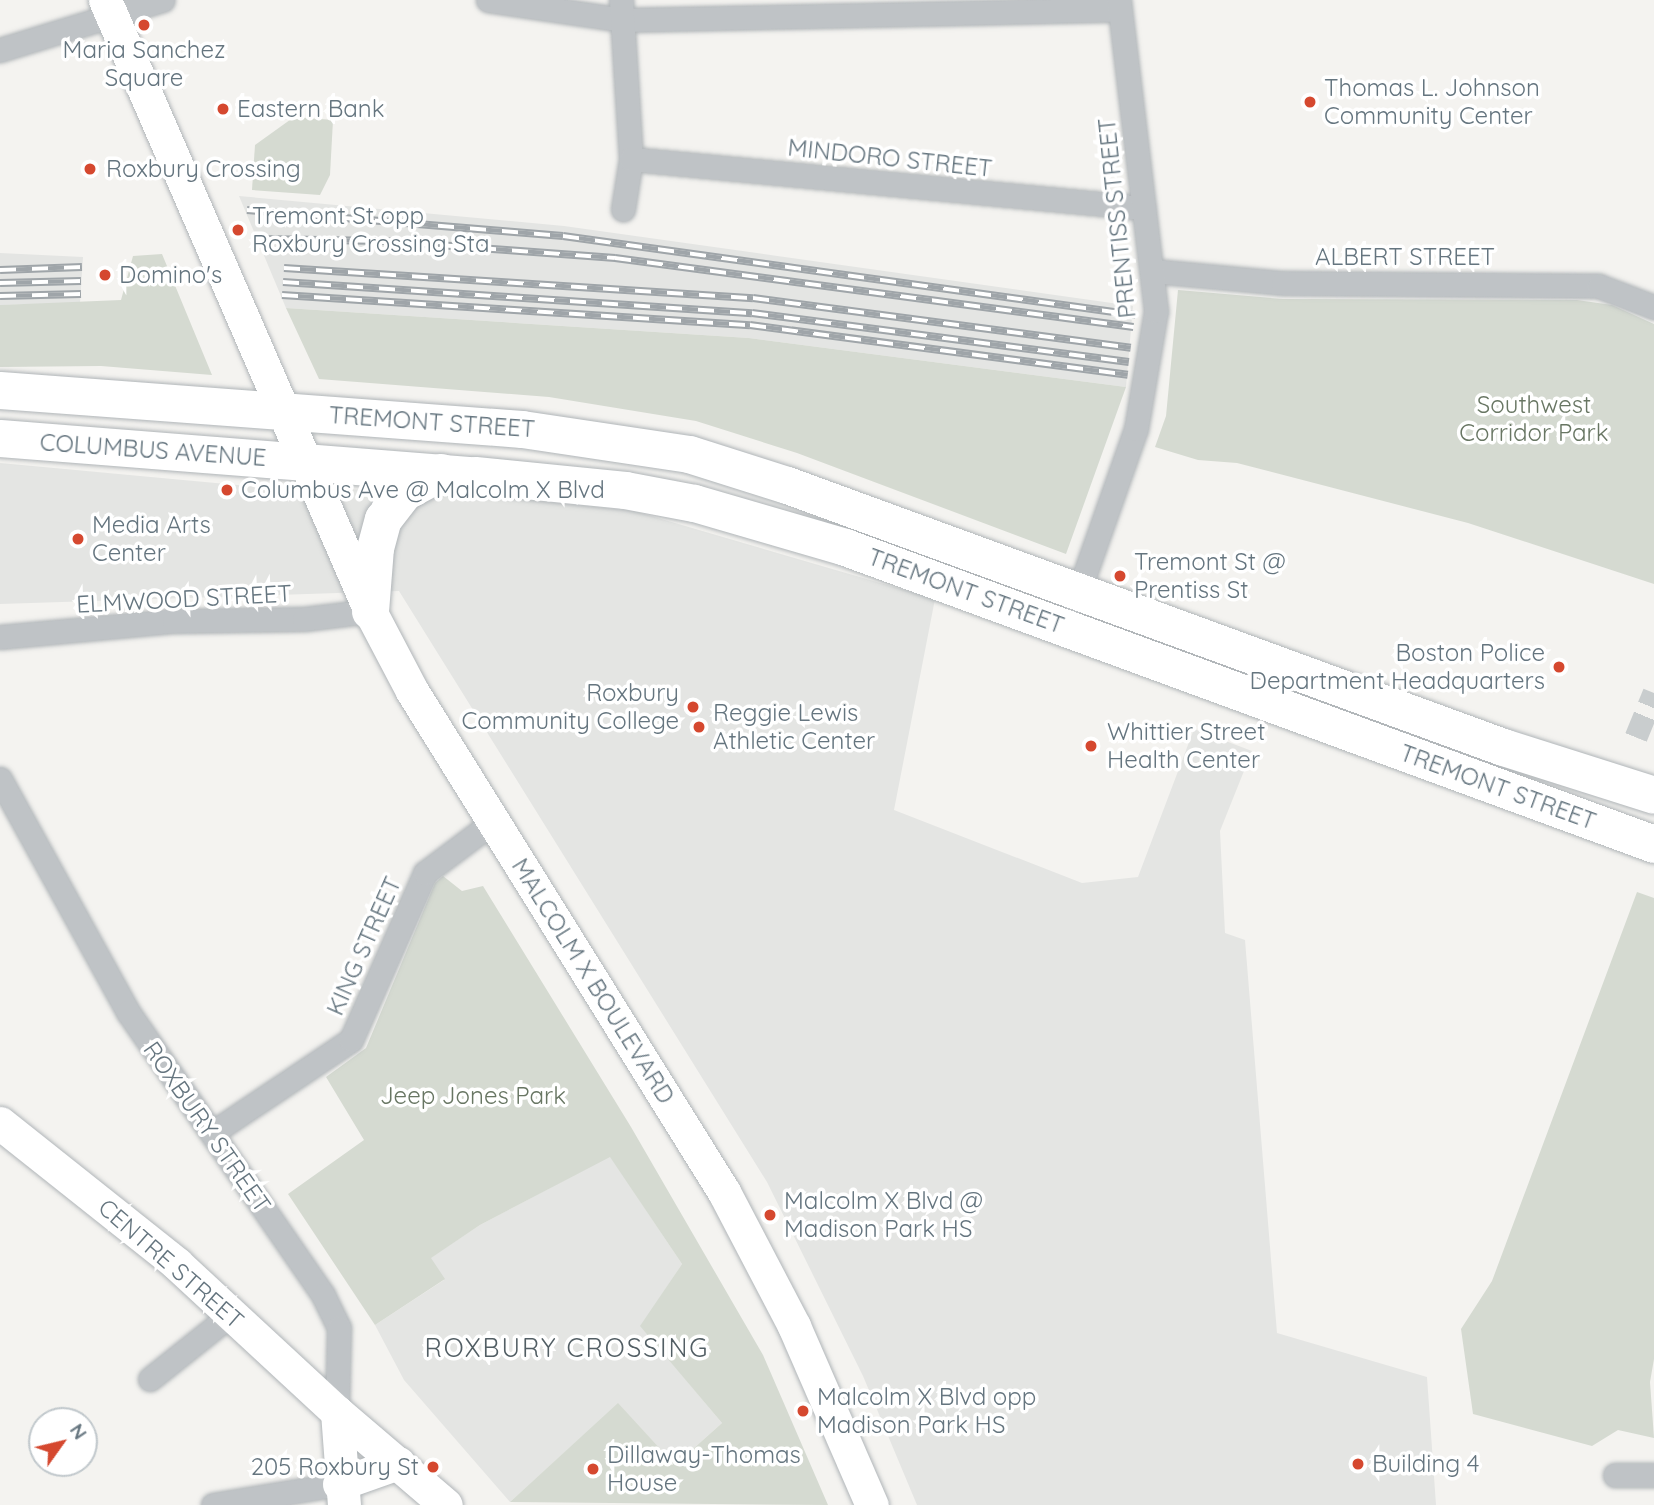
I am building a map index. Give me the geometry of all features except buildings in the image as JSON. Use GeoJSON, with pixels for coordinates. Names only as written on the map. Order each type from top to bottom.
{"type":"FeatureCollection","features":[{"type":"Feature","properties":{"kind":"main road","name":"TREMONT STREET"},"geometry":{"type":"LineString","coordinates":[[108,8],[306,463],[441,472],[625,490],[694,503],[832,543],[1654,844]]}},
{"type":"Feature","properties":{"kind":"main road","name":"COLUMBUS AVENUE"},"geometry":{"type":"LineString","coordinates":[[0,390],[283,411]]}},
{"type":"Feature","properties":{"kind":"main road","name":"TREMONT STREET"},"geometry":{"type":"LineString","coordinates":[[283,411],[593,436],[689,454],[787,485],[1479,739],[1654,795]]}},
{"type":"Feature","properties":{"kind":"main road","name":"COLUMBUS AVENUE"},"geometry":{"type":"LineString","coordinates":[[0,438],[306,463]]}},
{"type":"Feature","properties":{"kind":"main road","name":"MALCOLM X BOULEVARD"},"geometry":{"type":"LineString","coordinates":[[306,463],[370,611],[412,691],[724,1192],[794,1326],[872,1505]]}},
{"type":"Feature","properties":{"kind":"main road"},"geometry":{"type":"LineString","coordinates":[[370,611],[375,548],[383,519],[404,492],[441,472]]}},
{"type":"Feature","properties":{"kind":"main road","name":"CENTRE STREET"},"geometry":{"type":"LineString","coordinates":[[0,1123],[167,1256],[229,1316],[337,1412]]}},
{"type":"Feature","properties":{"kind":"main road"},"geometry":{"type":"LineString","coordinates":[[337,1412],[341,1494],[398,1463]]}},
{"type":"Feature","properties":{"kind":"main road"},"geometry":{"type":"LineString","coordinates":[[337,1412],[446,1505]]}},
{"type":"Feature","properties":{"kind":"street"},"geometry":{"type":"LineString","coordinates":[[0,50],[108,8],[163,0]]}},
{"type":"Feature","properties":{"kind":"street"},"geometry":{"type":"LineString","coordinates":[[488,0],[622,10],[1119,5]]}},
{"type":"Feature","properties":{"kind":"street","name":"PRENTISS STREET"},"geometry":{"type":"LineString","coordinates":[[1066,628],[1136,429],[1153,340],[1153,271],[1119,5]]}},
{"type":"Feature","properties":{"kind":"street"},"geometry":{"type":"LineString","coordinates":[[622,10],[631,159],[623,209]]}},
{"type":"Feature","properties":{"kind":"street","name":"MINDORO STREET"},"geometry":{"type":"LineString","coordinates":[[631,159],[1144,208]]}},
{"type":"Feature","properties":{"kind":"street","name":"ALBERT STREET"},"geometry":{"type":"LineString","coordinates":[[1153,271],[1283,283],[1599,286],[1654,306]]}},
{"type":"Feature","properties":{"kind":"street","name":"ELMWOOD STREET"},"geometry":{"type":"LineString","coordinates":[[0,637],[174,621],[304,619],[370,611]]}},
{"type":"Feature","properties":{"kind":"street","name":"ROXBURY STREET"},"geometry":{"type":"LineString","coordinates":[[0,779],[128,1012],[323,1295],[339,1328],[337,1412]]}},
{"type":"Feature","properties":{"kind":"street","name":"KING STREET"},"geometry":{"type":"LineString","coordinates":[[212,1133],[351,1040],[425,873],[493,822]]}},
{"type":"Feature","properties":{"kind":"street"},"geometry":{"type":"LineString","coordinates":[[150,1379],[229,1316]]}},
{"type":"Feature","properties":{"kind":"street"},"geometry":{"type":"LineString","coordinates":[[1615,1475],[1654,1475]]}},
{"type":"Feature","properties":{"kind":"street"},"geometry":{"type":"LineString","coordinates":[[213,1505],[341,1494]]}},
{"type":"Feature","properties":{"kind":"shaded area"},"geometry":{"type":"Polygon","coordinates":[[[239,196],[564,226],[1133,306],[1126,387],[749,338],[286,308],[239,196]]]}},
{"type":"Feature","properties":{"kind":"shaded area"},"geometry":{"type":"Polygon","coordinates":[[[0,253],[83,257],[80,303],[0,305],[0,253]]]}},
{"type":"Feature","properties":{"kind":"shaded area"},"geometry":{"type":"Polygon","coordinates":[[[0,463],[258,487],[455,492],[634,511],[935,599],[894,810],[1082,883],[1138,877],[1194,729],[1252,751],[1220,831],[1225,933],[1245,940],[1277,1333],[1427,1377],[1436,1505],[917,1505],[863,1376],[767,1182],[399,591],[0,604],[0,463]]]}},
{"type":"Feature","properties":{"kind":"shaded area"},"geometry":{"type":"Polygon","coordinates":[[[610,1156],[682,1264],[641,1326],[722,1423],[675,1465],[618,1404],[510,1502],[404,1380],[375,1325],[444,1280],[430,1258],[480,1225],[610,1156]]]}},
{"type":"Feature","properties":{"kind":"green space"},"geometry":{"type":"Polygon","coordinates":[[[294,117],[333,120],[330,175],[320,195],[252,190],[255,145],[294,117]]]}},
{"type":"Feature","properties":{"kind":"green space"},"geometry":{"type":"Polygon","coordinates":[[[162,254],[212,375],[101,366],[0,367],[0,305],[121,300],[133,256],[162,254]]]}},
{"type":"Feature","properties":{"kind":"green space","name":"Southwest Corridor Park"},"geometry":{"type":"Polygon","coordinates":[[[1178,290],[1283,299],[1577,300],[1612,305],[1654,324],[1654,584],[1468,523],[1237,463],[1198,460],[1155,447],[1166,416],[1178,290]]]}},
{"type":"Feature","properties":{"kind":"green space"},"geometry":{"type":"Polygon","coordinates":[[[286,308],[749,338],[1126,387],[1066,554],[797,453],[696,421],[549,397],[319,379],[286,308]]]}},
{"type":"Feature","properties":{"kind":"green space","name":"Jeep Jones Park"},"geometry":{"type":"Polygon","coordinates":[[[443,876],[462,891],[483,886],[631,1127],[763,1355],[828,1505],[510,1502],[618,1403],[675,1465],[722,1423],[640,1326],[682,1264],[610,1157],[480,1225],[431,1258],[445,1279],[375,1325],[288,1194],[364,1140],[326,1077],[366,1048],[435,883],[443,876]]]}},
{"type":"Feature","properties":{"kind":"green space"},"geometry":{"type":"Polygon","coordinates":[[[1637,892],[1654,898],[1654,1359],[1650,1382],[1654,1438],[1618,1430],[1592,1446],[1473,1414],[1461,1329],[1492,1281],[1637,892]]]}},
{"type":"Feature","properties":{"kind":"tunnel"},"geometry":{"type":"LineString","coordinates":[[1636,737],[1654,693]]}},
{"type":"Feature","properties":{"kind":"railway"},"geometry":{"type":"LineString","coordinates":[[247,210],[563,236],[1136,315]]}},
{"type":"Feature","properties":{"kind":"railway"},"geometry":{"type":"LineString","coordinates":[[259,239],[384,241],[615,258],[1133,327]]}},
{"type":"Feature","properties":{"kind":"railway"},"geometry":{"type":"LineString","coordinates":[[0,270],[82,267]]}},
{"type":"Feature","properties":{"kind":"railway"},"geometry":{"type":"LineString","coordinates":[[284,268],[753,298],[1131,348]]}},
{"type":"Feature","properties":{"kind":"railway"},"geometry":{"type":"LineString","coordinates":[[0,283],[81,281]]}},
{"type":"Feature","properties":{"kind":"railway"},"geometry":{"type":"LineString","coordinates":[[283,282],[752,313],[1129,362]]}},
{"type":"Feature","properties":{"kind":"railway"},"geometry":{"type":"LineString","coordinates":[[0,296],[81,294]]}},
{"type":"Feature","properties":{"kind":"railway"},"geometry":{"type":"LineString","coordinates":[[282,295],[750,325],[1128,375]]}},
{"type":"Feature","properties":{"kind":"place","name":"Maria Sanchez Square"},"geometry":{"type":"Point","coordinates":[144,25]}},
{"type":"Feature","properties":{"kind":"place","name":"Thomas L. Johnson Community Center"},"geometry":{"type":"Point","coordinates":[1310,102]}},
{"type":"Feature","properties":{"kind":"place","name":"Eastern Bank"},"geometry":{"type":"Point","coordinates":[223,109]}},
{"type":"Feature","properties":{"kind":"place","name":"Roxbury Crossing"},"geometry":{"type":"Point","coordinates":[90,169]}},
{"type":"Feature","properties":{"kind":"place","name":"Tremont St opp Roxbury Crossing Sta"},"geometry":{"type":"Point","coordinates":[238,230]}},
{"type":"Feature","properties":{"kind":"place","name":"Domino's"},"geometry":{"type":"Point","coordinates":[105,275]}},
{"type":"Feature","properties":{"kind":"place","name":"Columbus Ave @ Malcolm X Blvd"},"geometry":{"type":"Point","coordinates":[227,490]}},
{"type":"Feature","properties":{"kind":"place","name":"Media Arts Center"},"geometry":{"type":"Point","coordinates":[78,539]}},
{"type":"Feature","properties":{"kind":"place","name":"Tremont St @ Prentiss St"},"geometry":{"type":"Point","coordinates":[1120,576]}},
{"type":"Feature","properties":{"kind":"place","name":"Boston Police Department Headquarters"},"geometry":{"type":"Point","coordinates":[1559,667]}},
{"type":"Feature","properties":{"kind":"place","name":"Roxbury Community College"},"geometry":{"type":"Point","coordinates":[693,707]}},
{"type":"Feature","properties":{"kind":"place","name":"Reggie Lewis Athletic Center"},"geometry":{"type":"Point","coordinates":[699,727]}},
{"type":"Feature","properties":{"kind":"place","name":"Whittier Street Health Center"},"geometry":{"type":"Point","coordinates":[1091,746]}},
{"type":"Feature","properties":{"kind":"place","name":"Malcolm X Blvd @ Madison Park HS"},"geometry":{"type":"Point","coordinates":[770,1215]}},
{"type":"Feature","properties":{"kind":"place","name":"Malcolm X Blvd opp Madison Park HS"},"geometry":{"type":"Point","coordinates":[803,1411]}},
{"type":"Feature","properties":{"kind":"place","name":"Building 4"},"geometry":{"type":"Point","coordinates":[1358,1464]}},
{"type":"Feature","properties":{"kind":"place","name":"205 Roxbury St"},"geometry":{"type":"Point","coordinates":[433,1467]}},
{"type":"Feature","properties":{"kind":"place","name":"Dillaway-Thomas House"},"geometry":{"type":"Point","coordinates":[593,1469]}},
{"type":"Feature","properties":{"kind":"district","name":"ROXBURY CROSSING"},"geometry":{"type":"Point","coordinates":[567,1348]}}]}
